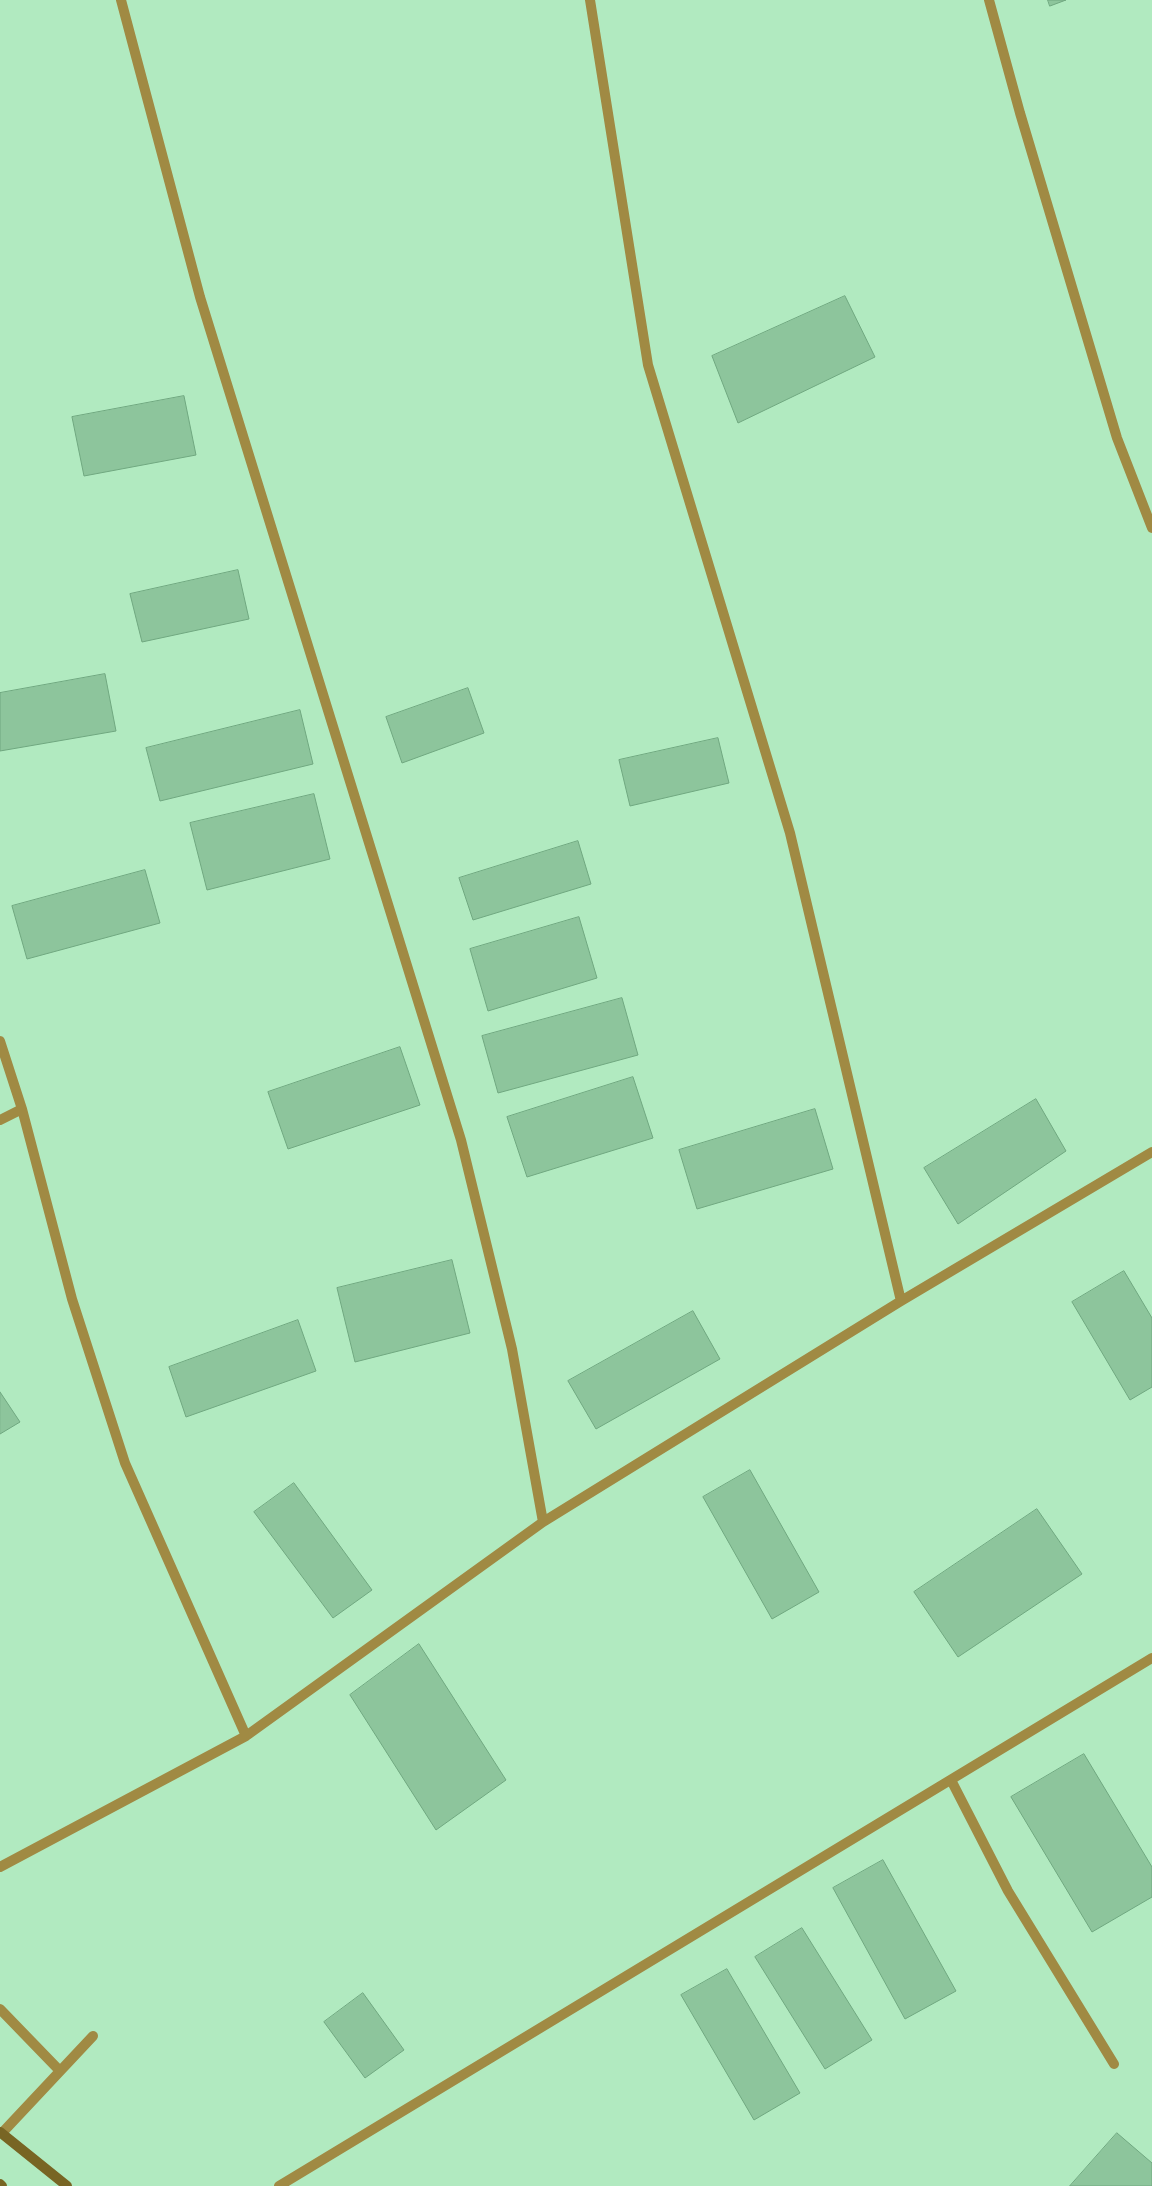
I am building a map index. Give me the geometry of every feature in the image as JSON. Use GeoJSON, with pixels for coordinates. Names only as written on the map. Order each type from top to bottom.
{"type":"FeatureCollection","features":[{"type":"Feature","properties":{"kind":"street"},"geometry":{"type":"LineString","coordinates":[[121,0],[200,297],[461,1140],[512,1349],[543,1522]]}},
{"type":"Feature","properties":{"kind":"street"},"geometry":{"type":"LineString","coordinates":[[590,0],[648,365],[790,833],[902,1301]]}},
{"type":"Feature","properties":{"kind":"street"},"geometry":{"type":"LineString","coordinates":[[989,0],[1020,113],[1117,438],[1152,528]]}},
{"type":"Feature","properties":{"kind":"street"},"geometry":{"type":"LineString","coordinates":[[0,1041],[22,1109],[72,1299],[125,1463],[246,1736]]}},
{"type":"Feature","properties":{"kind":"street"},"geometry":{"type":"LineString","coordinates":[[0,1120],[22,1109]]}},
{"type":"Feature","properties":{"kind":"street"},"geometry":{"type":"LineString","coordinates":[[0,1867],[246,1736],[543,1522],[902,1301],[1152,1152]]}},
{"type":"Feature","properties":{"kind":"street"},"geometry":{"type":"LineString","coordinates":[[279,2186],[1152,1658]]}},
{"type":"Feature","properties":{"kind":"street"},"geometry":{"type":"LineString","coordinates":[[951,1780],[1008,1891],[1114,2064]]}},
{"type":"Feature","properties":{"kind":"street"},"geometry":{"type":"LineString","coordinates":[[0,2009],[60,2071]]}},
{"type":"Feature","properties":{"kind":"street"},"geometry":{"type":"LineString","coordinates":[[68,2186],[1,2132],[93,2036]]}},
{"type":"Feature","properties":{"kind":"building"},"geometry":{"type":"Polygon","coordinates":[[[1048,0],[1066,0],[1050,6],[1048,0]]]}},
{"type":"Feature","properties":{"kind":"building"},"geometry":{"type":"Polygon","coordinates":[[[845,296],[875,357],[738,423],[712,356],[845,296]]]}},
{"type":"Feature","properties":{"kind":"building"},"geometry":{"type":"Polygon","coordinates":[[[184,396],[196,455],[84,476],[72,417],[184,396]]]}},
{"type":"Feature","properties":{"kind":"building"},"geometry":{"type":"Polygon","coordinates":[[[238,570],[249,619],[142,642],[130,594],[238,570]]]}},
{"type":"Feature","properties":{"kind":"building"},"geometry":{"type":"Polygon","coordinates":[[[105,674],[116,731],[0,751],[0,693],[105,674]]]}},
{"type":"Feature","properties":{"kind":"building"},"geometry":{"type":"Polygon","coordinates":[[[468,688],[484,733],[402,763],[386,717],[468,688]]]}},
{"type":"Feature","properties":{"kind":"building"},"geometry":{"type":"Polygon","coordinates":[[[300,710],[313,764],[160,801],[146,748],[300,710]]]}},
{"type":"Feature","properties":{"kind":"building"},"geometry":{"type":"Polygon","coordinates":[[[718,738],[729,783],[630,806],[619,760],[718,738]]]}},
{"type":"Feature","properties":{"kind":"building"},"geometry":{"type":"Polygon","coordinates":[[[314,794],[330,859],[207,890],[190,823],[314,794]]]}},
{"type":"Feature","properties":{"kind":"building"},"geometry":{"type":"Polygon","coordinates":[[[578,841],[591,884],[473,920],[459,878],[578,841]]]}},
{"type":"Feature","properties":{"kind":"building"},"geometry":{"type":"Polygon","coordinates":[[[145,870],[160,923],[27,959],[12,906],[145,870]]]}},
{"type":"Feature","properties":{"kind":"building"},"geometry":{"type":"Polygon","coordinates":[[[579,917],[597,978],[488,1011],[470,949],[579,917]]]}},
{"type":"Feature","properties":{"kind":"building"},"geometry":{"type":"Polygon","coordinates":[[[622,998],[638,1055],[498,1093],[482,1036],[622,998]]]}},
{"type":"Feature","properties":{"kind":"building"},"geometry":{"type":"Polygon","coordinates":[[[400,1047],[420,1105],[288,1149],[268,1092],[400,1047]]]}},
{"type":"Feature","properties":{"kind":"building"},"geometry":{"type":"Polygon","coordinates":[[[633,1077],[653,1138],[527,1177],[507,1117],[633,1077]]]}},
{"type":"Feature","properties":{"kind":"building"},"geometry":{"type":"Polygon","coordinates":[[[1036,1099],[1066,1151],[958,1224],[924,1168],[1036,1099]]]}},
{"type":"Feature","properties":{"kind":"building"},"geometry":{"type":"Polygon","coordinates":[[[815,1109],[833,1169],[697,1209],[679,1150],[815,1109]]]}},
{"type":"Feature","properties":{"kind":"building"},"geometry":{"type":"Polygon","coordinates":[[[452,1260],[470,1333],[355,1362],[337,1288],[452,1260]]]}},
{"type":"Feature","properties":{"kind":"building"},"geometry":{"type":"Polygon","coordinates":[[[1124,1271],[1152,1318],[1152,1387],[1130,1400],[1072,1302],[1124,1271]]]}},
{"type":"Feature","properties":{"kind":"building"},"geometry":{"type":"Polygon","coordinates":[[[693,1311],[720,1359],[596,1429],[568,1381],[693,1311]]]}},
{"type":"Feature","properties":{"kind":"building"},"geometry":{"type":"Polygon","coordinates":[[[298,1320],[316,1371],[186,1417],[169,1367],[298,1320]]]}},
{"type":"Feature","properties":{"kind":"building"},"geometry":{"type":"Polygon","coordinates":[[[0,1392],[20,1422],[0,1434],[0,1392]]]}},
{"type":"Feature","properties":{"kind":"building"},"geometry":{"type":"Polygon","coordinates":[[[750,1470],[819,1592],[772,1619],[703,1497],[750,1470]]]}},
{"type":"Feature","properties":{"kind":"building"},"geometry":{"type":"Polygon","coordinates":[[[294,1483],[372,1590],[333,1618],[254,1512],[294,1483]]]}},
{"type":"Feature","properties":{"kind":"building"},"geometry":{"type":"Polygon","coordinates":[[[1037,1509],[1082,1574],[958,1657],[914,1592],[1037,1509]]]}},
{"type":"Feature","properties":{"kind":"building"},"geometry":{"type":"Polygon","coordinates":[[[419,1644],[506,1780],[436,1830],[350,1695],[419,1644]]]}},
{"type":"Feature","properties":{"kind":"building"},"geometry":{"type":"Polygon","coordinates":[[[1084,1754],[1152,1867],[1152,1897],[1092,1932],[1011,1797],[1084,1754]]]}},
{"type":"Feature","properties":{"kind":"building"},"geometry":{"type":"Polygon","coordinates":[[[883,1860],[956,1991],[905,2019],[833,1888],[883,1860]]]}},
{"type":"Feature","properties":{"kind":"building"},"geometry":{"type":"Polygon","coordinates":[[[802,1928],[872,2040],[825,2069],[755,1957],[802,1928]]]}},
{"type":"Feature","properties":{"kind":"building"},"geometry":{"type":"Polygon","coordinates":[[[727,1969],[800,2093],[754,2120],[681,1995],[727,1969]]]}},
{"type":"Feature","properties":{"kind":"building"},"geometry":{"type":"Polygon","coordinates":[[[363,1993],[404,2050],[365,2078],[324,2022],[363,1993]]]}},
{"type":"Feature","properties":{"kind":"building"},"geometry":{"type":"Polygon","coordinates":[[[1117,2133],[1152,2163],[1152,2186],[1070,2186],[1117,2133]]]}}]}
